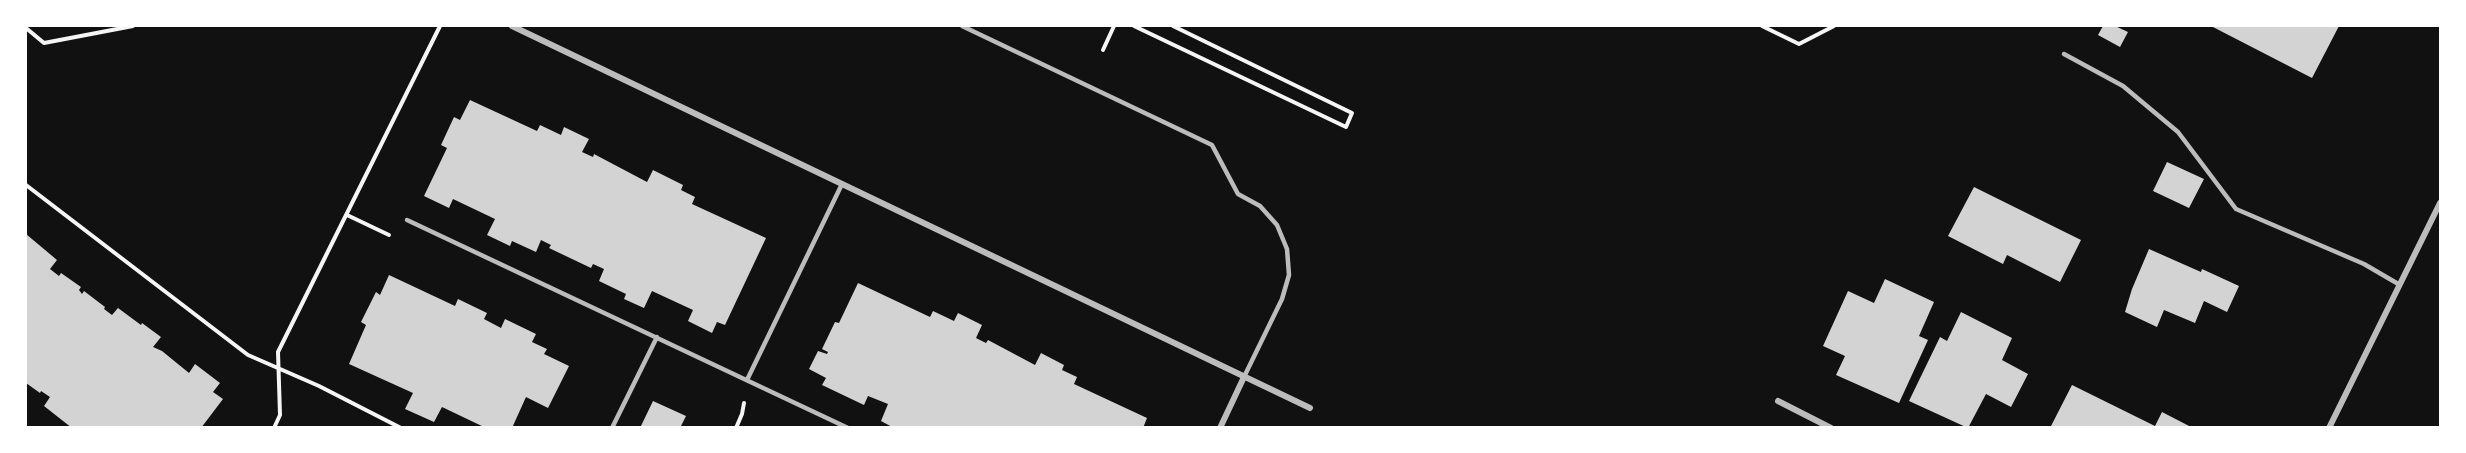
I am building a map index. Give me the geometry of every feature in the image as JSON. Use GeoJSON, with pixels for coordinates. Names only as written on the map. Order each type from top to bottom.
{"type":"FeatureCollection","features":[{"type":"Feature","properties":{"kind":"street"},"geometry":{"type":"LineString","coordinates":[[512,26],[1310,408]]}},
{"type":"Feature","properties":{"kind":"street"},"geometry":{"type":"LineString","coordinates":[[2329,428],[2440,203]]}},
{"type":"Feature","properties":{"kind":"street"},"geometry":{"type":"LineString","coordinates":[[1220,428],[1244,377]]}},
{"type":"Feature","properties":{"kind":"street"},"geometry":{"type":"LineString","coordinates":[[1778,401],[1831,428]]}},
{"type":"Feature","properties":{"kind":"lane"},"geometry":{"type":"LineString","coordinates":[[962,26],[1212,145],[1238,194],[1260,206],[1277,225],[1287,249],[1289,275],[1282,299],[1244,377]]}},
{"type":"Feature","properties":{"kind":"lane"},"geometry":{"type":"LineString","coordinates":[[2064,54],[2123,86],[2178,132],[2236,209],[2364,264],[2400,285]]}},
{"type":"Feature","properties":{"kind":"lane"},"geometry":{"type":"LineString","coordinates":[[747,380],[842,184]]}},
{"type":"Feature","properties":{"kind":"lane"},"geometry":{"type":"LineString","coordinates":[[407,220],[747,380],[835,425],[848,428]]}},
{"type":"Feature","properties":{"kind":"lane"},"geometry":{"type":"LineString","coordinates":[[612,428],[657,337]]}},
{"type":"Feature","properties":{"kind":"path"},"geometry":{"type":"LineString","coordinates":[[26,28],[44,43],[133,26]]}},
{"type":"Feature","properties":{"kind":"path"},"geometry":{"type":"LineString","coordinates":[[273,428],[280,415],[278,352],[440,26]]}},
{"type":"Feature","properties":{"kind":"path"},"geometry":{"type":"LineString","coordinates":[[1103,50],[1114,26]]}},
{"type":"Feature","properties":{"kind":"path"},"geometry":{"type":"LineString","coordinates":[[1134,26],[1346,127],[1352,113],[1173,26]]}},
{"type":"Feature","properties":{"kind":"path"},"geometry":{"type":"LineString","coordinates":[[1762,26],[1799,44],[1834,26]]}},
{"type":"Feature","properties":{"kind":"path"},"geometry":{"type":"LineString","coordinates":[[26,185],[248,355],[320,386],[402,428]]}},
{"type":"Feature","properties":{"kind":"path"},"geometry":{"type":"LineString","coordinates":[[347,215],[388,236],[407,220]]}},
{"type":"Feature","properties":{"kind":"building"},"geometry":{"type":"Polygon","coordinates":[[[2103,26],[2115,26],[2128,32],[2120,47],[2098,35],[2103,26]]]}},
{"type":"Feature","properties":{"kind":"building"},"geometry":{"type":"Polygon","coordinates":[[[2211,26],[2339,26],[2312,78],[2211,26]]]}},
{"type":"Feature","properties":{"kind":"building"},"geometry":{"type":"Polygon","coordinates":[[[470,100],[537,131],[540,125],[561,135],[564,127],[589,139],[582,152],[593,157],[594,154],[647,182],[653,170],[683,185],[681,190],[695,197],[692,204],[766,238],[725,325],[717,322],[712,333],[688,321],[693,310],[652,291],[644,308],[624,299],[626,294],[599,281],[604,269],[593,264],[591,268],[549,248],[551,245],[541,240],[536,252],[512,241],[510,246],[487,235],[495,219],[453,199],[449,208],[424,196],[447,148],[441,145],[454,117],[460,120],[470,100]]]}},
{"type":"Feature","properties":{"kind":"building"},"geometry":{"type":"Polygon","coordinates":[[[2167,162],[2204,179],[2189,208],[2153,191],[2167,162]]]}},
{"type":"Feature","properties":{"kind":"building"},"geometry":{"type":"Polygon","coordinates":[[[1974,187],[2081,240],[2060,282],[2007,255],[2003,264],[1948,236],[1974,187]]]}},
{"type":"Feature","properties":{"kind":"building"},"geometry":{"type":"Polygon","coordinates":[[[26,234],[57,260],[50,269],[59,276],[61,273],[81,287],[79,290],[82,294],[84,291],[112,315],[118,308],[161,337],[153,347],[162,351],[189,373],[195,364],[220,383],[213,392],[223,399],[201,428],[72,428],[44,406],[50,397],[26,383],[26,234]]]}},
{"type":"Feature","properties":{"kind":"building"},"geometry":{"type":"Polygon","coordinates":[[[2149,249],[2239,286],[2227,312],[2204,301],[2195,323],[2164,310],[2157,327],[2125,312],[2149,249]]]}},
{"type":"Feature","properties":{"kind":"building"},"geometry":{"type":"Polygon","coordinates":[[[389,275],[455,306],[458,299],[487,313],[484,319],[501,328],[505,319],[536,334],[532,342],[547,349],[544,354],[569,366],[548,408],[526,397],[512,428],[486,428],[442,407],[434,422],[405,409],[413,393],[349,364],[366,325],[361,322],[376,292],[380,295],[389,275]]]}},
{"type":"Feature","properties":{"kind":"building"},"geometry":{"type":"Polygon","coordinates":[[[1885,279],[1934,302],[1919,336],[1928,340],[1899,403],[1836,375],[1845,356],[1823,346],[1848,291],[1874,303],[1885,279]]]}},
{"type":"Feature","properties":{"kind":"building"},"geometry":{"type":"Polygon","coordinates":[[[858,283],[930,317],[933,311],[954,321],[958,313],[982,325],[976,338],[986,343],[988,340],[1035,365],[1041,353],[1064,365],[1062,370],[1077,377],[1074,384],[1147,418],[1143,428],[894,428],[881,421],[888,404],[868,396],[864,405],[822,385],[826,378],[809,369],[818,351],[827,354],[828,352],[822,349],[835,322],[839,323],[858,283]]]}},
{"type":"Feature","properties":{"kind":"building"},"geometry":{"type":"Polygon","coordinates":[[[1961,312],[2012,338],[2002,360],[2028,374],[2011,407],[1986,394],[1968,428],[1909,401],[1940,337],[1947,341],[1961,312]]]}},
{"type":"Feature","properties":{"kind":"building"},"geometry":{"type":"Polygon","coordinates":[[[2072,385],[2155,426],[2162,412],[2193,428],[2050,428],[2072,385]]]}},
{"type":"Feature","properties":{"kind":"building"},"geometry":{"type":"Polygon","coordinates":[[[653,401],[686,416],[680,428],[640,428],[653,401]]]}}]}
